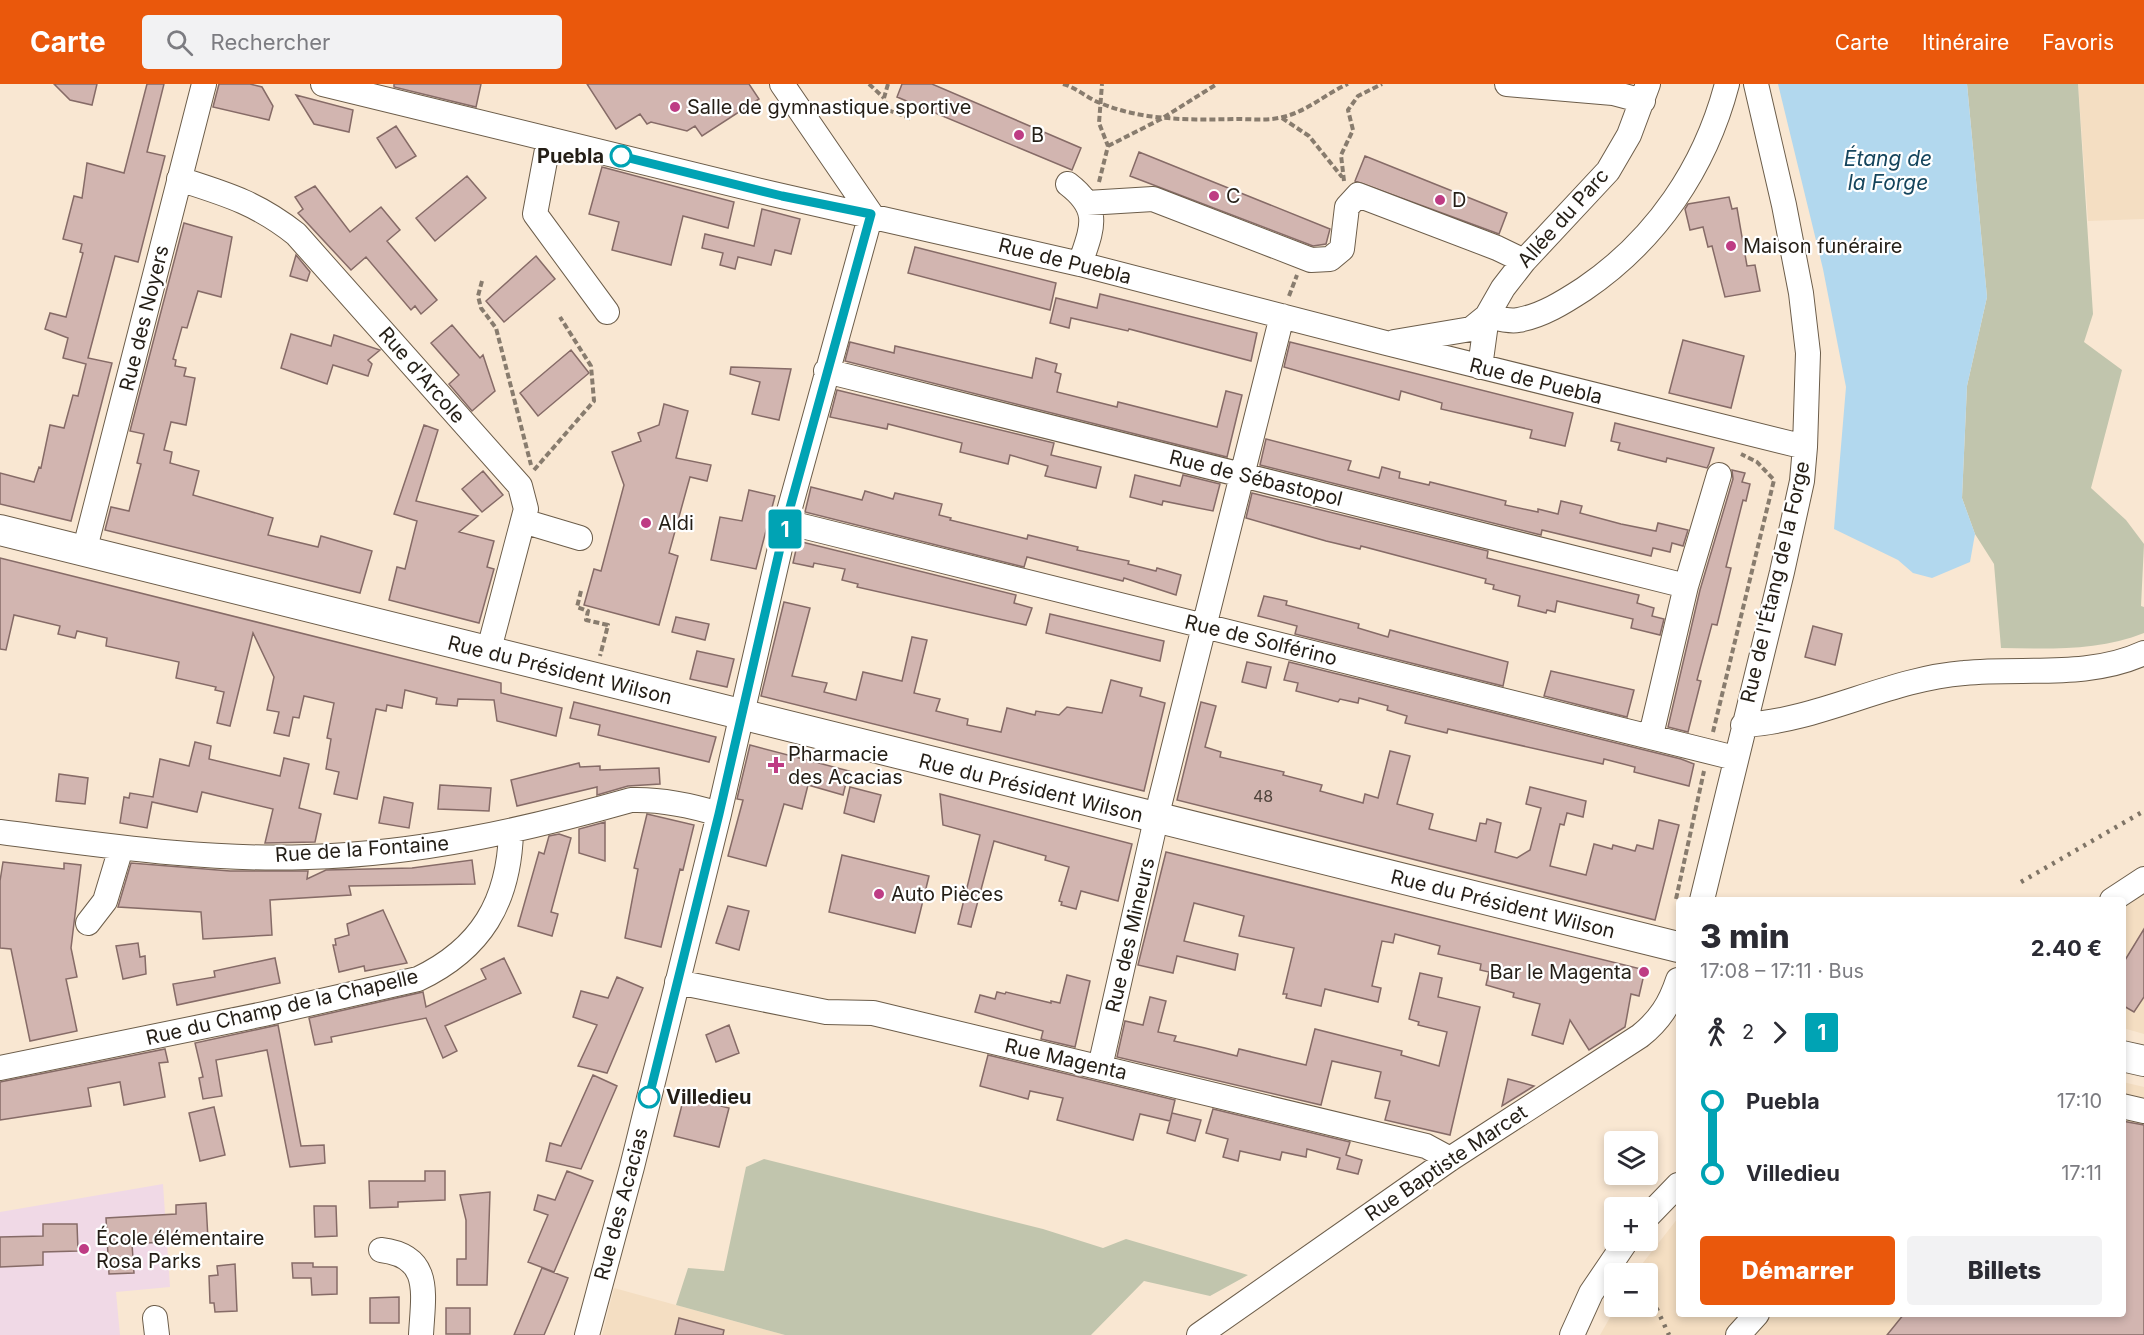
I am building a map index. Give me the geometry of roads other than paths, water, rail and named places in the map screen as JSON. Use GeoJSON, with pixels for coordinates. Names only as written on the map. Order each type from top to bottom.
{"type":"FeatureCollection","features":[{"type":"Feature","properties":{"kind":"main road","name":"Rue du Président Wilson"},"geometry":{"type":"LineString","coordinates":[[0,530],[1676,947]]}},
{"type":"Feature","properties":{"kind":"main road"},"geometry":{"type":"LineString","coordinates":[[2126,1057],[2144,1061]]}},
{"type":"Feature","properties":{"kind":"street","name":"Rue des Noyers"},"geometry":{"type":"LineString","coordinates":[[84,552],[204,84]]}},
{"type":"Feature","properties":{"kind":"street","name":"Rue de Puebla"},"geometry":{"type":"LineString","coordinates":[[323,84],[773,194],[871,214],[1080,264],[1805,447]]}},
{"type":"Feature","properties":{"kind":"street"},"geometry":{"type":"LineString","coordinates":[[782,84],[871,214]]}},
{"type":"Feature","properties":{"kind":"street"},"geometry":{"type":"LineString","coordinates":[[1508,84],[1613,93],[1646,92]]}},
{"type":"Feature","properties":{"kind":"street"},"geometry":{"type":"LineString","coordinates":[[1386,343],[1479,323],[1516,321],[1542,313],[1593,282],[1646,237],[1672,205],[1711,135],[1727,84]]}},
{"type":"Feature","properties":{"kind":"street","name":"Rue de l'Étang de la Forge"},"geometry":{"type":"LineString","coordinates":[[1703,897],[1743,724],[1782,572],[1802,481],[1805,447],[1808,353],[1801,293],[1784,205],[1756,84]]}},
{"type":"Feature","properties":{"kind":"street","name":"Allée du Parc"},"geometry":{"type":"LineString","coordinates":[[1470,364],[1479,323],[1524,261],[1608,171],[1629,135],[1646,92]]}},
{"type":"Feature","properties":{"kind":"street"},"geometry":{"type":"LineString","coordinates":[[549,139],[535,214],[607,312]]}},
{"type":"Feature","properties":{"kind":"street","name":"Rue d'Arcole"},"geometry":{"type":"LineString","coordinates":[[179,179],[238,197],[272,215],[296,234],[527,481],[523,521]]}},
{"type":"Feature","properties":{"kind":"street"},"geometry":{"type":"LineString","coordinates":[[1068,184],[1091,202],[1153,199],[1311,260],[1330,259],[1342,249],[1347,207],[1358,195],[1497,248],[1524,261]]}},
{"type":"Feature","properties":{"kind":"street"},"geometry":{"type":"LineString","coordinates":[[1080,264],[1092,219],[1091,202]]}},
{"type":"Feature","properties":{"kind":"street","name":"Rue des Acacias"},"geometry":{"type":"LineString","coordinates":[[587,1335],[719,814],[786,522],[871,214]]}},
{"type":"Feature","properties":{"kind":"street","name":"Rue des Mineurs"},"geometry":{"type":"LineString","coordinates":[[1100,1066],[1156,819],[1282,316]]}},
{"type":"Feature","properties":{"kind":"street","name":"Rue de Sébastopol"},"geometry":{"type":"LineString","coordinates":[[826,371],[1686,586]]}},
{"type":"Feature","properties":{"kind":"street"},"geometry":{"type":"LineString","coordinates":[[1652,735],[1686,586],[1719,475]]}},
{"type":"Feature","properties":{"kind":"street"},"geometry":{"type":"LineString","coordinates":[[488,653],[523,521],[580,538]]}},
{"type":"Feature","properties":{"kind":"street","name":"Rue de Solférino"},"geometry":{"type":"LineString","coordinates":[[786,522],[1205,627],[1652,735],[1735,758]]}},
{"type":"Feature","properties":{"kind":"street"},"geometry":{"type":"LineString","coordinates":[[1743,724],[1763,724],[1798,716],[1933,678],[1962,673],[2059,670],[2101,666],[2144,653]]}},
{"type":"Feature","properties":{"kind":"street","name":"Rue de la Fontaine"},"geometry":{"type":"LineString","coordinates":[[0,832],[121,848],[308,857],[439,845],[511,832],[631,801],[647,800],[688,806],[719,814]]}},
{"type":"Feature","properties":{"kind":"street","name":"Rue du Champ de la Chapelle"},"geometry":{"type":"LineString","coordinates":[[0,1068],[264,1014],[418,979],[434,972],[462,953],[480,933],[494,910],[504,886],[511,832]]}},
{"type":"Feature","properties":{"kind":"street"},"geometry":{"type":"LineString","coordinates":[[88,923],[105,901],[114,878],[121,848]]}},
{"type":"Feature","properties":{"kind":"street"},"geometry":{"type":"LineString","coordinates":[[2117,897],[2144,879]]}},
{"type":"Feature","properties":{"kind":"street","name":"Rue Magenta"},"geometry":{"type":"LineString","coordinates":[[677,982],[809,1010],[873,1013],[1426,1146],[1450,1160]]}},
{"type":"Feature","properties":{"kind":"street","name":"Rue Baptiste Marcet"},"geometry":{"type":"LineString","coordinates":[[1199,1335],[1450,1160],[1640,1036],[1656,1023],[1668,1006],[1676,985]]}},
{"type":"Feature","properties":{"kind":"street"},"geometry":{"type":"LineString","coordinates":[[2126,1107],[2144,1111]]}},
{"type":"Feature","properties":{"kind":"street"},"geometry":{"type":"LineString","coordinates":[[1658,1206],[1676,1187]]}},
{"type":"Feature","properties":{"kind":"street"},"geometry":{"type":"LineString","coordinates":[[381,1250],[400,1252],[413,1263],[424,1280],[421,1335]]}},
{"type":"Feature","properties":{"kind":"street"},"geometry":{"type":"LineString","coordinates":[[1572,1335],[1591,1293],[1620,1251]]}},
{"type":"Feature","properties":{"kind":"street"},"geometry":{"type":"LineString","coordinates":[[1738,1335],[1754,1317]]}},
{"type":"Feature","properties":{"kind":"water","name":"Étang de la Forge"},"geometry":{"type":"Polygon","coordinates":[[[1778,84],[1967,84],[1987,297],[1967,386],[1962,498],[1975,534],[1970,562],[1932,578],[1913,573],[1898,560],[1834,529],[1846,387],[1823,269],[1778,84]]]}},
{"type":"Feature","properties":{"kind":"railway"},"geometry":{"type":"LineString","coordinates":[[2021,882],[2144,811]]}},
{"type":"Feature","properties":{"kind":"railway"},"geometry":{"type":"LineString","coordinates":[[1658,1311],[1669,1335]]}},
{"type":"Feature","properties":{"kind":"place","name":"Salle de gymnastique sportive"},"geometry":{"type":"Point","coordinates":[675,107]}},
{"type":"Feature","properties":{"kind":"place","name":"B"},"geometry":{"type":"Point","coordinates":[1019,135]}},
{"type":"Feature","properties":{"kind":"place","name":"Puebla"},"geometry":{"type":"Point","coordinates":[621,156]}},
{"type":"Feature","properties":{"kind":"place","name":"C"},"geometry":{"type":"Point","coordinates":[1214,196]}},
{"type":"Feature","properties":{"kind":"place","name":"D"},"geometry":{"type":"Point","coordinates":[1440,200]}},
{"type":"Feature","properties":{"kind":"place","name":"Maison funéraire"},"geometry":{"type":"Point","coordinates":[1731,246]}},
{"type":"Feature","properties":{"kind":"place","name":"Aldi"},"geometry":{"type":"Point","coordinates":[646,523]}},
{"type":"Feature","properties":{"kind":"place","name":"Pharmacie des Acacias"},"geometry":{"type":"Point","coordinates":[776,765]}},
{"type":"Feature","properties":{"kind":"place","name":"Auto Pièces"},"geometry":{"type":"Point","coordinates":[879,894]}},
{"type":"Feature","properties":{"kind":"place","name":"Bar le Magenta"},"geometry":{"type":"Point","coordinates":[1644,972]}},
{"type":"Feature","properties":{"kind":"place","name":"Villedieu"},"geometry":{"type":"Point","coordinates":[649,1097]}},
{"type":"Feature","properties":{"kind":"place","name":"École élémentaire Rosa Parks"},"geometry":{"type":"Point","coordinates":[84,1249]}}]}
